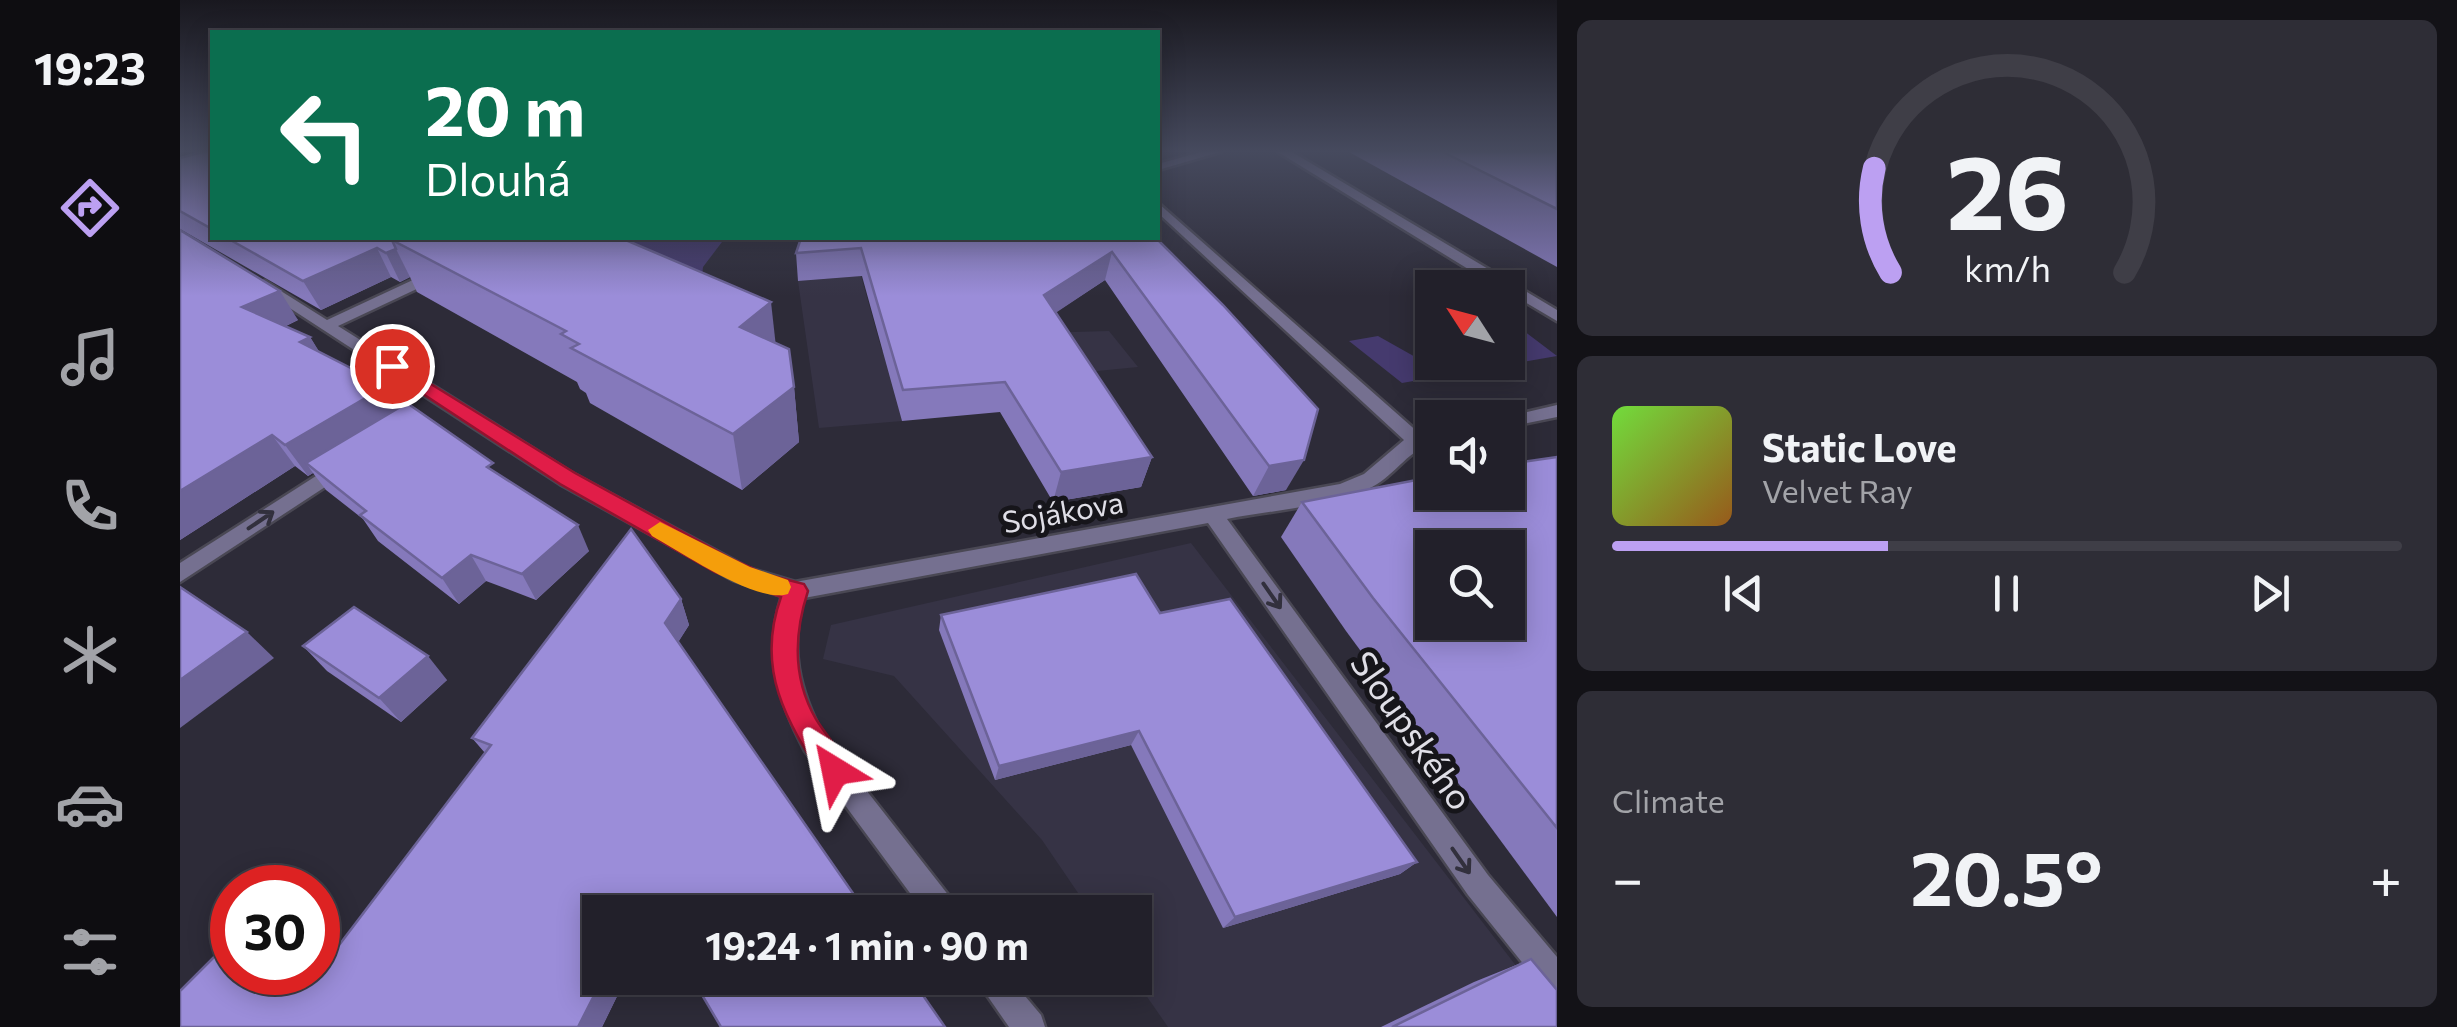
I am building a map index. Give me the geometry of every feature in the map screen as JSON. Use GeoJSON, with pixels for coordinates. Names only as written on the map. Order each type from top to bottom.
{"type":"FeatureCollection","features":[{"type":"Feature","properties":{"kind":"street"},"geometry":{"type":"LineString","coordinates":[[1364,200],[1557,316]]}},
{"type":"Feature","properties":{"kind":"street"},"geometry":{"type":"LineString","coordinates":[[1160,209],[1415,431]]}},
{"type":"Feature","properties":{"kind":"street"},"geometry":{"type":"LineString","coordinates":[[328,324],[450,268]]}},
{"type":"Feature","properties":{"kind":"street"},"geometry":{"type":"LineString","coordinates":[[246,275],[328,324],[441,407],[723,566],[760,582],[796,591],[781,646],[788,685],[802,721],[814,743],[929,895]]}},
{"type":"Feature","properties":{"kind":"street"},"geometry":{"type":"LineString","coordinates":[[1525,418],[1557,411]]}},
{"type":"Feature","properties":{"kind":"street","name":"Sojákova"},"geometry":{"type":"LineString","coordinates":[[796,591],[1340,492],[1375,477],[1401,448],[1415,443]]}},
{"type":"Feature","properties":{"kind":"street"},"geometry":{"type":"LineString","coordinates":[[180,574],[359,456]]}},
{"type":"Feature","properties":{"kind":"street","name":"Sloupského"},"geometry":{"type":"LineString","coordinates":[[1215,517],[1478,886],[1557,981]]}},
{"type":"Feature","properties":{"kind":"street"},"geometry":{"type":"LineString","coordinates":[[1004,995],[1029,1027]]}},
{"type":"Feature","properties":{"kind":"shaded area"},"geometry":{"type":"Polygon","coordinates":[[[549,240],[723,240],[703,267],[701,286],[549,240]]]}},
{"type":"Feature","properties":{"kind":"shaded area"},"geometry":{"type":"Polygon","coordinates":[[[861,276],[882,351],[1040,333],[1109,331],[1138,367],[895,391],[902,421],[819,428],[798,281],[861,276]]]}},
{"type":"Feature","properties":{"kind":"shaded area"},"geometry":{"type":"Polygon","coordinates":[[[1525,332],[1557,356],[1525,362],[1525,332]]]}},
{"type":"Feature","properties":{"kind":"shaded area"},"geometry":{"type":"Polygon","coordinates":[[[1378,336],[1415,357],[1415,380],[1419,380],[1402,383],[1349,341],[1378,336]]]}},
{"type":"Feature","properties":{"kind":"shaded area"},"geometry":{"type":"Polygon","coordinates":[[[1191,543],[1557,1019],[1557,1027],[1168,1027],[1146,995],[1152,995],[1152,895],[1079,895],[1042,840],[894,676],[823,659],[831,625],[1191,543]]]}},
{"type":"Feature","properties":{"kind":"building"},"geometry":{"type":"Polygon","coordinates":[[[180,200],[210,200],[210,228],[180,211],[180,200]]]}},
{"type":"Feature","properties":{"kind":"building"},"geometry":{"type":"Polygon","coordinates":[[[1539,200],[1557,200],[1557,209],[1539,200]]]}},
{"type":"Feature","properties":{"kind":"building"},"geometry":{"type":"Polygon","coordinates":[[[180,230],[280,291],[242,307],[310,337],[300,342],[386,386],[285,445],[272,435],[180,491],[180,230]]]}},
{"type":"Feature","properties":{"kind":"building"},"geometry":{"type":"Polygon","coordinates":[[[231,240],[392,240],[396,249],[386,253],[377,248],[303,281],[231,240]]]}},
{"type":"Feature","properties":{"kind":"building"},"geometry":{"type":"Polygon","coordinates":[[[392,240],[626,240],[771,302],[740,327],[789,349],[794,387],[733,434],[571,348],[579,344],[561,334],[566,331],[392,240]]]}},
{"type":"Feature","properties":{"kind":"building"},"geometry":{"type":"Polygon","coordinates":[[[800,240],[1158,240],[1318,409],[1304,460],[1269,466],[1112,252],[1044,295],[1152,457],[1061,472],[1005,382],[903,390],[861,248],[796,253],[800,240]]]}},
{"type":"Feature","properties":{"kind":"building"},"geometry":{"type":"Polygon","coordinates":[[[407,403],[493,463],[487,467],[578,525],[522,574],[471,555],[442,578],[360,515],[366,511],[306,463],[407,403]]]}},
{"type":"Feature","properties":{"kind":"building"},"geometry":{"type":"Polygon","coordinates":[[[1557,457],[1557,828],[1373,598],[1302,502],[1415,480],[1415,510],[1525,510],[1525,462],[1557,457]]]}},
{"type":"Feature","properties":{"kind":"building"},"geometry":{"type":"Polygon","coordinates":[[[631,529],[681,599],[665,623],[854,895],[582,895],[582,995],[594,995],[578,1027],[180,1027],[180,991],[210,961],[210,995],[340,995],[340,944],[491,745],[472,738],[631,529]]]}},
{"type":"Feature","properties":{"kind":"building"},"geometry":{"type":"Polygon","coordinates":[[[1136,574],[1160,613],[1230,599],[1417,862],[1235,917],[1139,731],[999,766],[941,615],[1136,574]]]}},
{"type":"Feature","properties":{"kind":"building"},"geometry":{"type":"Polygon","coordinates":[[[180,587],[247,632],[180,680],[180,587]]]}},
{"type":"Feature","properties":{"kind":"building"},"geometry":{"type":"Polygon","coordinates":[[[354,607],[428,656],[379,698],[303,646],[354,607]]]}},
{"type":"Feature","properties":{"kind":"building"},"geometry":{"type":"Polygon","coordinates":[[[1531,959],[1557,990],[1557,1027],[1392,1027],[1531,959]]]}},
{"type":"Feature","properties":{"kind":"building"},"geometry":{"type":"Polygon","coordinates":[[[702,995],[923,995],[945,1027],[721,1027],[702,995]]]}},
{"type":"Feature","properties":{"kind":"slow traffic"},"geometry":{"type":"LineString","coordinates":[[660,530],[723,566],[779,587]]}},
{"type":"Feature","properties":{"kind":"route"},"geometry":{"type":"LineString","coordinates":[[392,366],[568,478],[723,566],[760,582],[796,591],[783,626],[784,665],[802,721],[835,771]]}}]}
